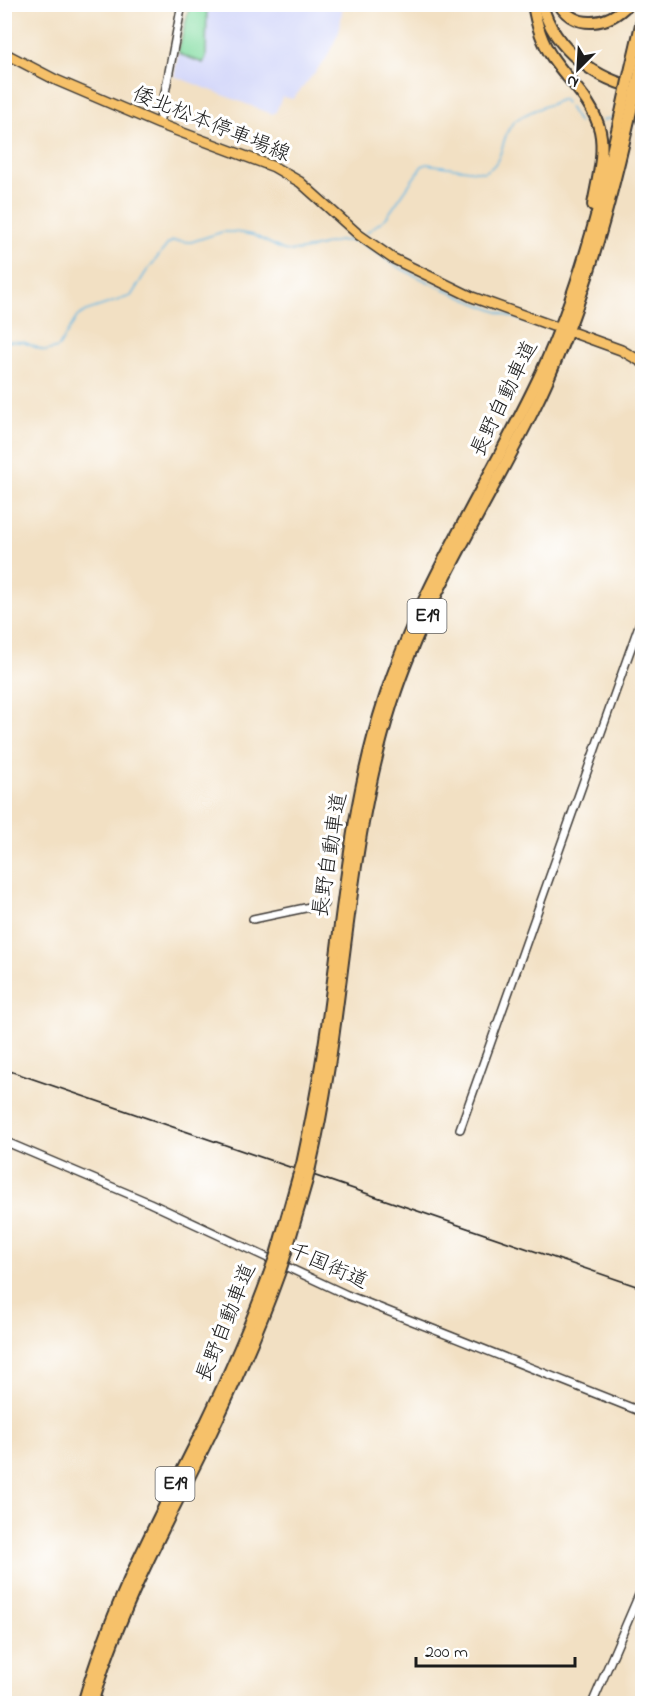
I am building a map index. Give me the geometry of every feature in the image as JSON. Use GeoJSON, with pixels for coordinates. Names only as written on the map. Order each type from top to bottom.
{"type":"FeatureCollection","features":[{"type":"Feature","properties":{"kind":"highway"},"geometry":{"type":"LineString","coordinates":[[533,4],[545,45],[593,111],[601,139],[601,156],[593,202],[568,307]]}},
{"type":"Feature","properties":{"kind":"highway"},"geometry":{"type":"LineString","coordinates":[[542,4],[547,21],[558,38],[580,62],[611,80],[637,85]]}},
{"type":"Feature","properties":{"kind":"highway"},"geometry":{"type":"LineString","coordinates":[[548,4],[562,35],[583,57],[612,75],[637,85]]}},
{"type":"Feature","properties":{"kind":"highway"},"geometry":{"type":"LineString","coordinates":[[559,4],[574,19],[595,23],[615,16],[628,4]]}},
{"type":"Feature","properties":{"kind":"highway","name":"長野自動車道"},"geometry":{"type":"LineString","coordinates":[[306,1165],[354,819],[366,763],[384,699],[424,599],[524,408],[568,307],[637,85],[642,20]]}},
{"type":"Feature","properties":{"kind":"highway","name":"長野自動車道"},"geometry":{"type":"LineString","coordinates":[[92,1704],[125,1612],[156,1543],[235,1382],[280,1257],[303,1178],[333,1048],[363,821],[392,702],[432,603],[533,412],[585,287],[616,179],[642,60]]}},
{"type":"Feature","properties":{"kind":"highway","name":"長野自動車道"},"geometry":{"type":"LineString","coordinates":[[83,1704],[116,1609],[227,1377],[276,1268]]}},
{"type":"Feature","properties":{"kind":"main road","name":"倭北松本停車場線"},"geometry":{"type":"LineString","coordinates":[[4,53],[57,80],[159,124],[284,172],[310,190],[364,240],[392,258],[472,297],[554,326]]}},
{"type":"Feature","properties":{"kind":"main road"},"geometry":{"type":"LineString","coordinates":[[574,333],[621,350],[642,362]]}},
{"type":"Feature","properties":{"kind":"street"},"geometry":{"type":"LineString","coordinates":[[159,124],[182,4]]}},
{"type":"Feature","properties":{"kind":"street"},"geometry":{"type":"LineString","coordinates":[[460,1129],[642,617]]}},
{"type":"Feature","properties":{"kind":"street"},"geometry":{"type":"LineString","coordinates":[[253,920],[324,904]]}},
{"type":"Feature","properties":{"kind":"street","name":"千国街道"},"geometry":{"type":"LineString","coordinates":[[4,1141],[150,1203],[347,1295],[642,1412]]}},
{"type":"Feature","properties":{"kind":"street"},"geometry":{"type":"LineString","coordinates":[[592,1704],[642,1588]]}},
{"type":"Feature","properties":{"kind":"shaded area"},"geometry":{"type":"Polygon","coordinates":[[[190,5],[343,5],[339,32],[326,59],[293,99],[282,97],[276,112],[272,114],[174,76],[183,27],[190,5]]]}},
{"type":"Feature","properties":{"kind":"green space"},"geometry":{"type":"Polygon","coordinates":[[[190,5],[207,5],[206,57],[203,63],[178,52],[190,5]]]}},
{"type":"Feature","properties":{"kind":"waterway"},"geometry":{"type":"LineString","coordinates":[[366,233],[386,218],[422,166],[427,164],[483,172],[490,169],[499,157],[506,134],[515,121],[532,111],[563,99],[566,103]]}},
{"type":"Feature","properties":{"kind":"waterway"},"geometry":{"type":"LineString","coordinates":[[569,107],[579,123]]}},
{"type":"Feature","properties":{"kind":"waterway"},"geometry":{"type":"LineString","coordinates":[[603,120],[612,118]]}},
{"type":"Feature","properties":{"kind":"waterway"},"geometry":{"type":"LineString","coordinates":[[4,341],[23,342],[45,351],[58,348],[77,317],[86,311],[131,296],[168,244],[173,241],[191,242],[222,232],[253,235],[283,250],[293,251],[337,241],[359,242],[393,264],[432,284],[534,325]]}},
{"type":"Feature","properties":{"kind":"railway"},"geometry":{"type":"LineString","coordinates":[[4,1069],[642,1288]]}}]}
